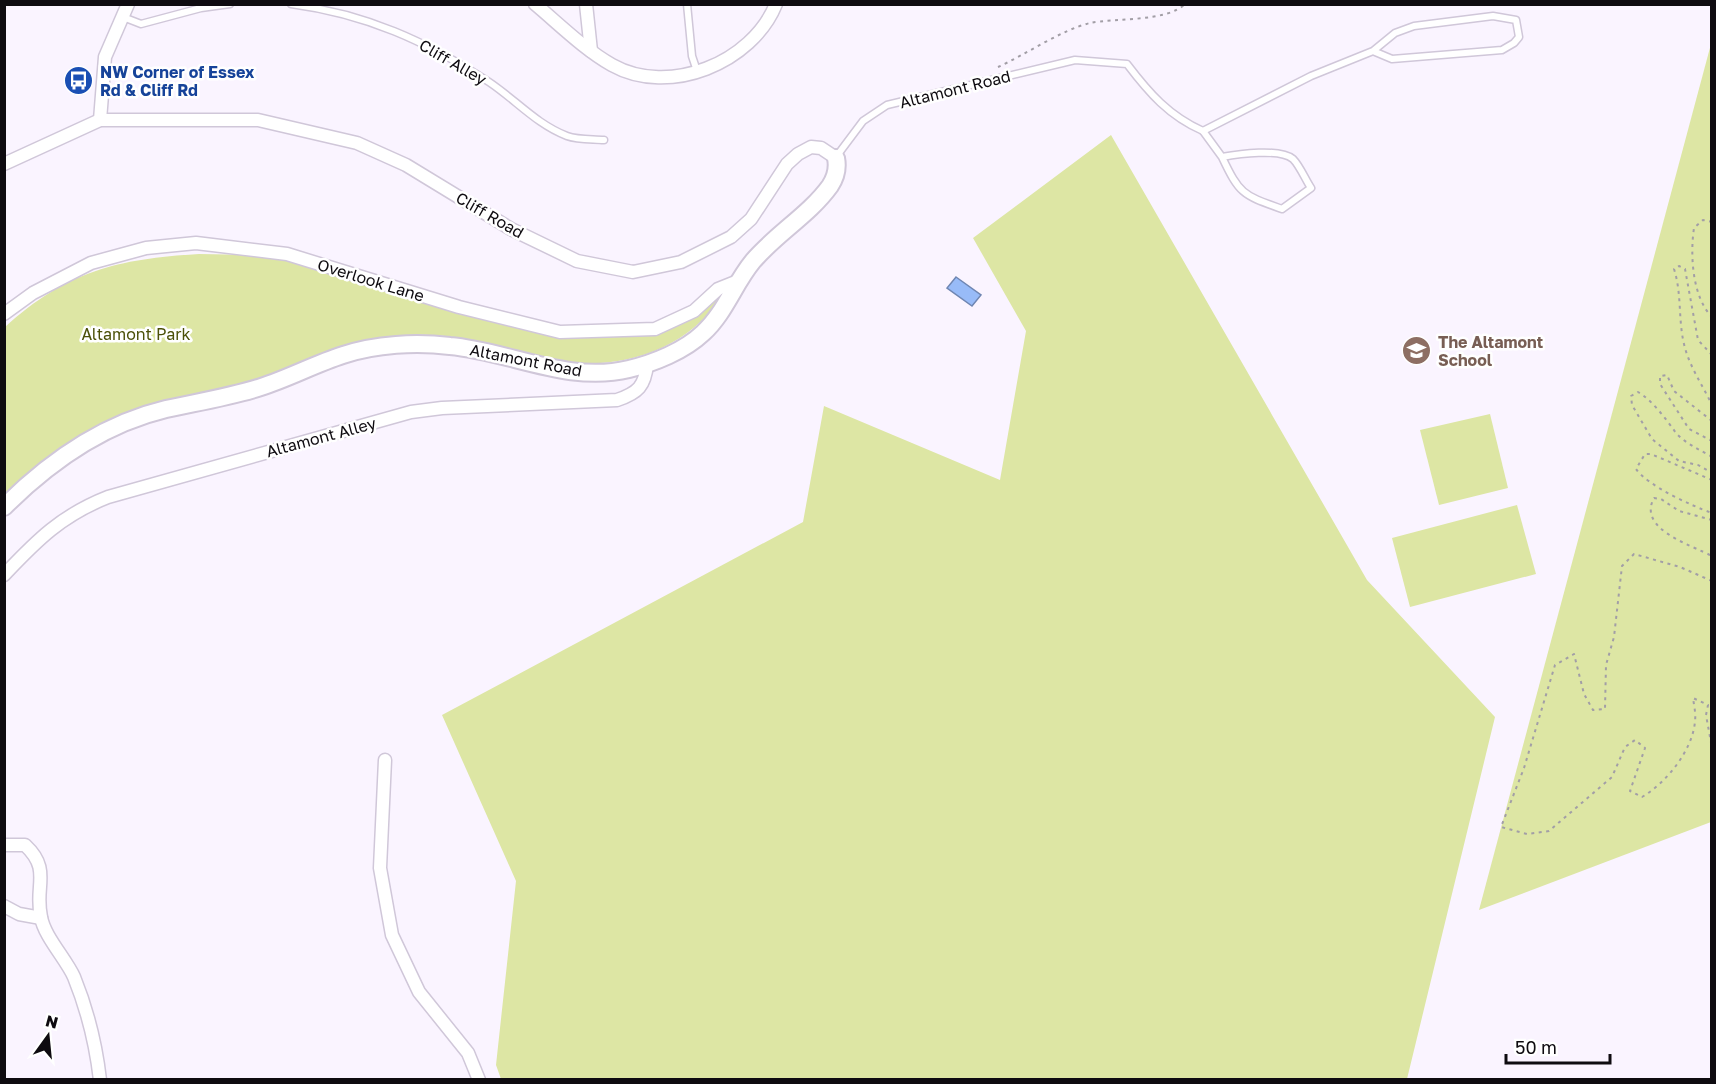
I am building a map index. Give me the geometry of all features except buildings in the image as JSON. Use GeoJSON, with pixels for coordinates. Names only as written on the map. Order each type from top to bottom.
{"type":"FeatureCollection","features":[{"type":"Feature","properties":{"kind":"street"},"geometry":{"type":"LineString","coordinates":[[4,164],[100,120],[105,57],[128,4]]}},
{"type":"Feature","properties":{"kind":"street"},"geometry":{"type":"LineString","coordinates":[[536,4],[591,51],[614,66],[649,76],[683,75],[720,64],[744,47],[772,15],[776,4]]}},
{"type":"Feature","properties":{"kind":"street"},"geometry":{"type":"LineString","coordinates":[[586,4],[591,51]]}},
{"type":"Feature","properties":{"kind":"street","name":"Cliff Road"},"geometry":{"type":"LineString","coordinates":[[100,120],[258,120],[357,143],[406,165],[511,229],[577,261],[633,272],[681,262],[731,237],[751,219],[787,164],[798,154],[812,147],[821,148],[836,158]]}},
{"type":"Feature","properties":{"kind":"street","name":"Altamont Road"},"geometry":{"type":"LineString","coordinates":[[4,507],[53,463],[89,440],[116,427],[163,410],[242,394],[360,351],[389,346],[450,346],[574,372],[624,370],[647,364],[701,335],[722,310],[738,281],[754,260],[805,214],[830,186],[836,177],[836,158]]}},
{"type":"Feature","properties":{"kind":"street","name":"Overlook Lane"},"geometry":{"type":"LineString","coordinates":[[4,314],[33,293],[91,263],[146,248],[196,243],[287,254],[459,307],[561,332],[655,329],[694,311],[718,289],[738,281]]}},
{"type":"Feature","properties":{"kind":"street","name":"Altamont Alley"},"geometry":{"type":"LineString","coordinates":[[4,575],[40,537],[62,519],[108,497],[411,412],[442,408],[617,400],[633,395],[642,386],[647,364]]}},
{"type":"Feature","properties":{"kind":"street"},"geometry":{"type":"LineString","coordinates":[[385,760],[380,868],[392,935],[418,992],[468,1053],[479,1080]]}},
{"type":"Feature","properties":{"kind":"street"},"geometry":{"type":"LineString","coordinates":[[4,845],[25,845],[37,856],[42,873],[40,918],[74,977],[97,1050],[100,1080]]}},
{"type":"Feature","properties":{"kind":"street"},"geometry":{"type":"LineString","coordinates":[[4,906],[19,914],[40,918]]}},
{"type":"Feature","properties":{"kind":"lane"},"geometry":{"type":"LineString","coordinates":[[123,17],[141,24],[201,8],[230,4]]}},
{"type":"Feature","properties":{"kind":"lane","name":"Cliff Alley"},"geometry":{"type":"LineString","coordinates":[[291,4],[334,10],[380,24],[430,47],[490,83],[538,121],[569,136],[603,141]]}},
{"type":"Feature","properties":{"kind":"lane"},"geometry":{"type":"LineString","coordinates":[[687,4],[692,56],[698,71]]}},
{"type":"Feature","properties":{"kind":"lane"},"geometry":{"type":"LineString","coordinates":[[1222,157],[1242,154],[1280,154],[1292,159],[1311,188],[1282,209],[1248,197],[1236,186],[1222,157],[1203,131],[1311,76],[1373,51],[1395,33],[1414,26],[1493,16],[1516,20],[1519,37],[1502,50],[1392,59],[1373,51]]}},
{"type":"Feature","properties":{"kind":"lane","name":"Altamont Road"},"geometry":{"type":"LineString","coordinates":[[836,158],[863,121],[887,105],[1075,60],[1127,64],[1151,97],[1182,122],[1203,131]]}},
{"type":"Feature","properties":{"kind":"path"},"geometry":{"type":"LineString","coordinates":[[990,69],[1089,24],[1163,14],[1185,4]]}},
{"type":"Feature","properties":{"kind":"path"},"geometry":{"type":"LineString","coordinates":[[1712,222],[1703,220],[1694,228],[1692,266],[1704,309],[1712,317]]}},
{"type":"Feature","properties":{"kind":"path"},"geometry":{"type":"LineString","coordinates":[[1712,355],[1698,340],[1685,269],[1679,266],[1674,269],[1680,298],[1684,343],[1691,366],[1712,405]]}},
{"type":"Feature","properties":{"kind":"path"},"geometry":{"type":"LineString","coordinates":[[1712,421],[1706,420],[1674,391],[1667,375],[1659,376],[1660,384],[1689,429],[1712,441]]}},
{"type":"Feature","properties":{"kind":"path"},"geometry":{"type":"LineString","coordinates":[[1712,457],[1694,448],[1677,433],[1669,420],[1648,402],[1644,395],[1638,392],[1631,396],[1632,405],[1652,439],[1679,461],[1698,465],[1712,473]]}},
{"type":"Feature","properties":{"kind":"path"},"geometry":{"type":"LineString","coordinates":[[1712,480],[1652,454],[1645,454],[1636,469],[1641,476],[1684,502],[1712,513]]}},
{"type":"Feature","properties":{"kind":"path"},"geometry":{"type":"LineString","coordinates":[[1712,520],[1678,511],[1661,499],[1654,498],[1651,504],[1652,519],[1669,537],[1684,541],[1712,556]]}},
{"type":"Feature","properties":{"kind":"path"},"geometry":{"type":"LineString","coordinates":[[1712,580],[1648,556],[1634,554],[1622,566],[1614,637],[1606,665],[1605,709],[1593,710],[1584,694],[1574,654],[1555,665],[1524,768],[1501,827],[1527,834],[1549,831],[1612,777],[1625,747],[1635,740],[1646,748],[1630,791],[1642,797],[1657,788],[1677,764],[1692,736],[1696,720],[1693,698],[1708,705],[1706,715],[1712,748]]}},
{"type":"Feature","properties":{"kind":"green space"},"geometry":{"type":"Polygon","coordinates":[[[1711,44],[1711,822],[1479,910],[1506,809],[1711,44]]]}},
{"type":"Feature","properties":{"kind":"green space"},"geometry":{"type":"Polygon","coordinates":[[[1111,135],[1367,580],[1495,717],[1407,1079],[501,1079],[496,1065],[516,881],[442,715],[803,522],[824,406],[1000,480],[1026,331],[973,238],[1111,135]]]}},
{"type":"Feature","properties":{"kind":"green space","name":"Altamont Park"},"geometry":{"type":"Polygon","coordinates":[[[199,254],[258,255],[287,261],[431,303],[565,338],[633,336],[657,332],[718,296],[722,297],[692,329],[675,341],[637,357],[616,361],[572,363],[557,361],[467,340],[433,335],[413,335],[359,342],[251,382],[150,405],[118,416],[82,434],[5,497],[5,327],[50,293],[94,271],[143,260],[199,254]]]}},
{"type":"Feature","properties":{"kind":"green space"},"geometry":{"type":"Polygon","coordinates":[[[1490,414],[1508,488],[1439,505],[1420,430],[1490,414]]]}},
{"type":"Feature","properties":{"kind":"green space"},"geometry":{"type":"Polygon","coordinates":[[[1517,505],[1536,574],[1410,607],[1392,538],[1517,505]]]}},
{"type":"Feature","properties":{"kind":"water"},"geometry":{"type":"Polygon","coordinates":[[[956,277],[981,295],[972,306],[947,288],[956,277]]]}},
{"type":"Feature","properties":{"kind":"place","name":"NW Corner of Essex Rd & Cliff Rd"},"geometry":{"type":"Point","coordinates":[79,81]}},
{"type":"Feature","properties":{"kind":"place","name":"The Altamont School"},"geometry":{"type":"Point","coordinates":[1417,351]}}]}
